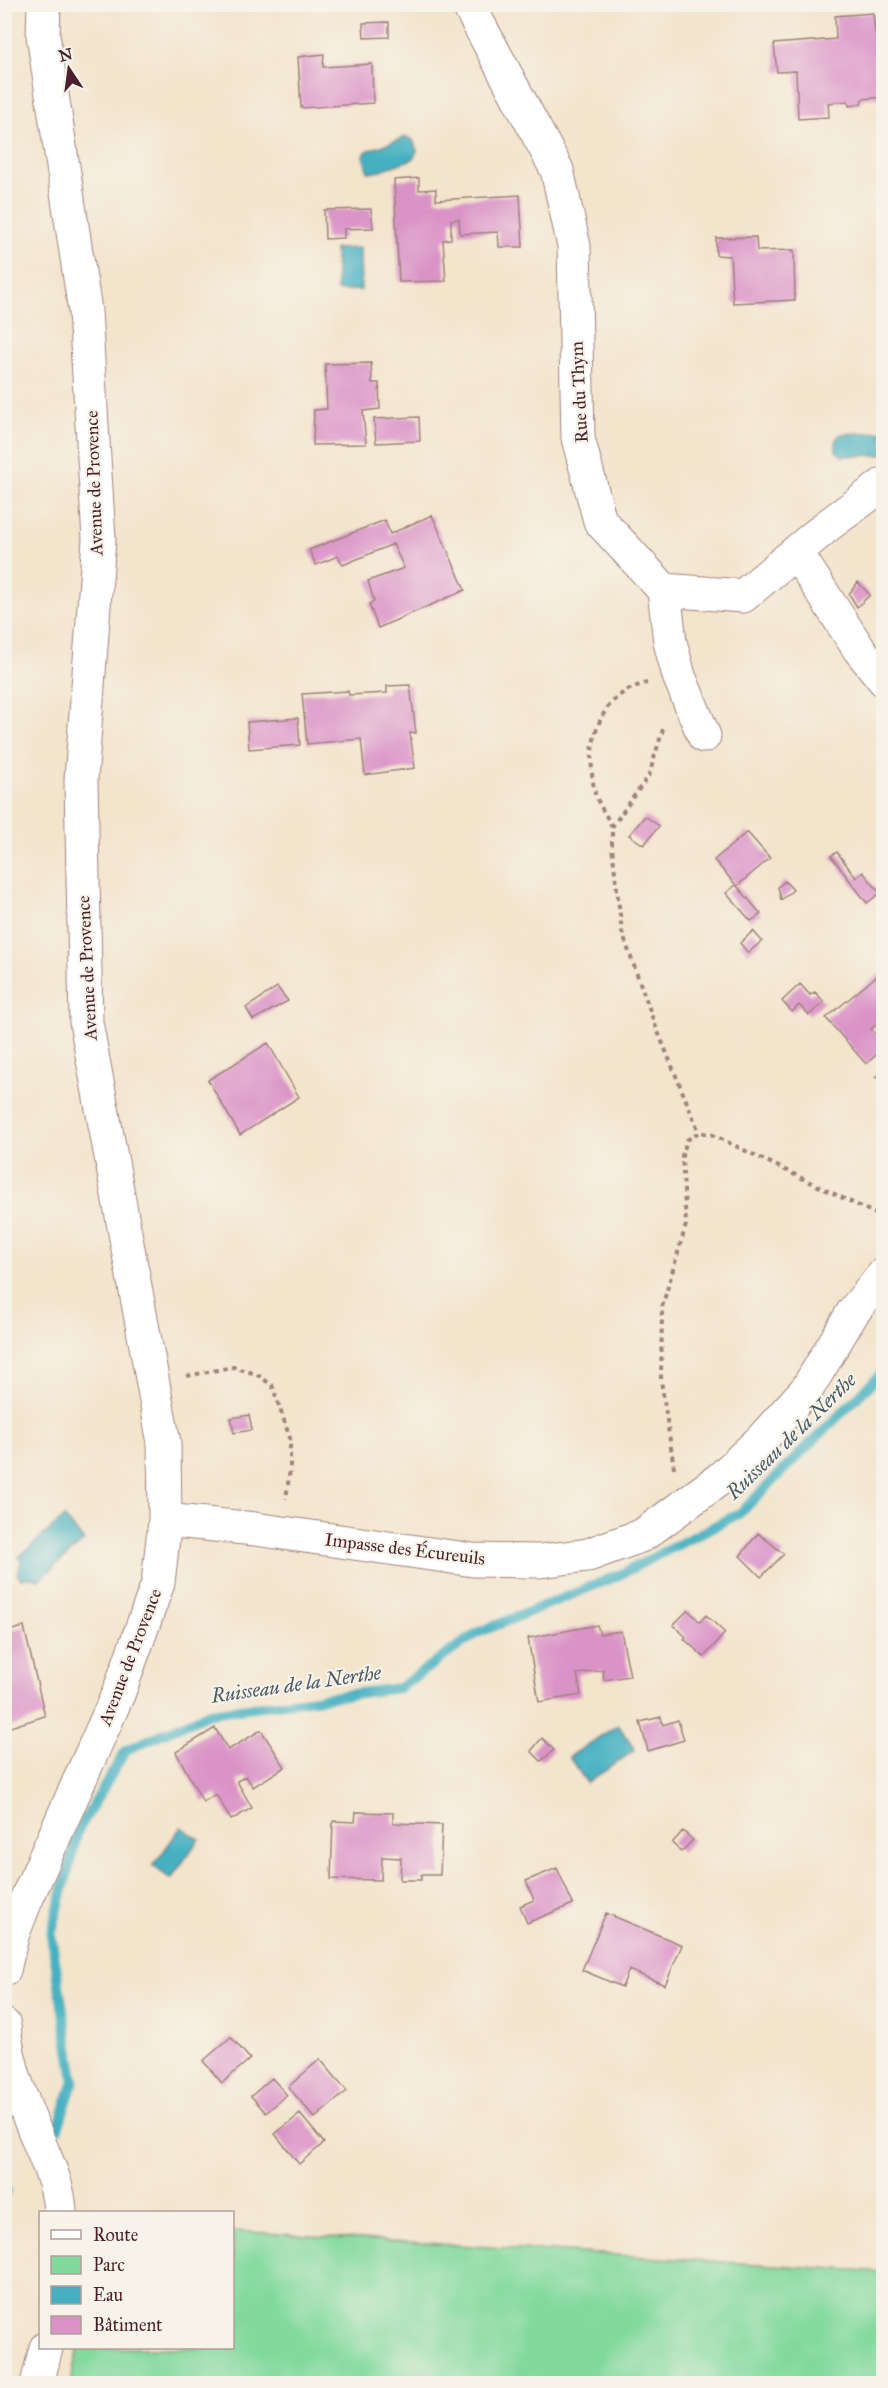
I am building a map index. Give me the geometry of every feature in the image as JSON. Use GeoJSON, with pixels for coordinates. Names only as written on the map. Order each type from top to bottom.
{"type":"FeatureCollection","features":[{"type":"Feature","properties":{"kind":"street","name":"Avenue de Provence"},"geometry":{"type":"LineString","coordinates":[[4,1970],[12,1936],[26,1900],[120,1692],[158,1583],[165,1520],[164,1443],[86,1022],[81,780],[99,539],[85,311],[43,35],[44,4]]}},
{"type":"Feature","properties":{"kind":"street","name":"Rue du Thym"},"geometry":{"type":"LineString","coordinates":[[468,4],[557,170],[574,246],[578,438],[600,521],[664,590]]}},
{"type":"Feature","properties":{"kind":"street"},"geometry":{"type":"LineString","coordinates":[[704,736],[679,676],[670,642],[664,590],[743,596],[884,484]]}},
{"type":"Feature","properties":{"kind":"street"},"geometry":{"type":"LineString","coordinates":[[796,552],[859,649],[884,680]]}},
{"type":"Feature","properties":{"kind":"street","name":"Impasse des Écureuils"},"geometry":{"type":"LineString","coordinates":[[165,1520],[282,1533],[473,1560],[540,1561],[599,1551],[643,1535],[721,1478],[753,1448],[807,1389],[853,1312],[884,1274]]}},
{"type":"Feature","properties":{"kind":"street"},"geometry":{"type":"LineString","coordinates":[[4,2025],[6,2045],[22,2100],[59,2190],[60,2211]]}},
{"type":"Feature","properties":{"kind":"street"},"geometry":{"type":"LineString","coordinates":[[36,2384],[46,2349]]}},
{"type":"Feature","properties":{"kind":"path"},"geometry":{"type":"LineString","coordinates":[[612,827],[649,775],[679,676],[637,685],[616,696],[599,717],[592,746],[595,794],[612,827],[612,847],[622,932],[654,1022],[699,1132]]}},
{"type":"Feature","properties":{"kind":"path"},"geometry":{"type":"LineString","coordinates":[[680,1510],[661,1380],[663,1306],[686,1225],[682,1156],[687,1140],[699,1132],[713,1135],[884,1218]]}},
{"type":"Feature","properties":{"kind":"path"},"geometry":{"type":"LineString","coordinates":[[152,1383],[233,1367],[256,1374],[272,1386],[290,1438],[290,1469],[282,1533]]}},
{"type":"Feature","properties":{"kind":"green space"},"geometry":{"type":"Polygon","coordinates":[[[234,2231],[883,2272],[883,2383],[70,2383],[78,2349],[234,2349],[234,2231]]]}},
{"type":"Feature","properties":{"kind":"water"},"geometry":{"type":"Polygon","coordinates":[[[406,137],[413,140],[417,151],[413,159],[375,172],[368,172],[363,156],[367,151],[406,137]]]}},
{"type":"Feature","properties":{"kind":"water"},"geometry":{"type":"Polygon","coordinates":[[[360,248],[361,290],[337,291],[335,249],[360,248]]]}},
{"type":"Feature","properties":{"kind":"water"},"geometry":{"type":"Polygon","coordinates":[[[882,432],[883,455],[843,456],[836,451],[836,439],[841,434],[882,432]]]}},
{"type":"Feature","properties":{"kind":"water"},"geometry":{"type":"Polygon","coordinates":[[[64,1517],[84,1541],[39,1580],[34,1577],[21,1579],[17,1574],[21,1562],[19,1557],[64,1517]]]}},
{"type":"Feature","properties":{"kind":"water"},"geometry":{"type":"Polygon","coordinates":[[[618,1725],[635,1750],[587,1783],[569,1757],[618,1725]]]}},
{"type":"Feature","properties":{"kind":"water"},"geometry":{"type":"Polygon","coordinates":[[[181,1827],[199,1839],[171,1879],[153,1866],[181,1827]]]}},
{"type":"Feature","properties":{"kind":"building"},"geometry":{"type":"Polygon","coordinates":[[[873,13],[875,33],[882,33],[884,97],[862,99],[861,104],[849,106],[848,101],[828,103],[829,117],[798,119],[796,71],[777,72],[774,44],[836,39],[835,16],[873,13]]]}},
{"type":"Feature","properties":{"kind":"building"},"geometry":{"type":"Polygon","coordinates":[[[389,22],[389,37],[364,38],[363,23],[389,22]]]}},
{"type":"Feature","properties":{"kind":"building"},"geometry":{"type":"Polygon","coordinates":[[[324,54],[323,67],[372,64],[373,103],[301,108],[298,57],[324,54]]]}},
{"type":"Feature","properties":{"kind":"building"},"geometry":{"type":"Polygon","coordinates":[[[419,178],[419,190],[436,189],[436,200],[520,195],[523,247],[499,247],[498,232],[460,234],[459,219],[451,220],[451,239],[443,240],[446,281],[399,282],[394,180],[419,178]]]}},
{"type":"Feature","properties":{"kind":"building"},"geometry":{"type":"Polygon","coordinates":[[[371,209],[373,228],[344,229],[344,238],[325,239],[324,210],[371,209]]]}},
{"type":"Feature","properties":{"kind":"building"},"geometry":{"type":"Polygon","coordinates":[[[756,237],[757,251],[794,250],[795,300],[733,303],[730,256],[716,255],[716,238],[756,237]]]}},
{"type":"Feature","properties":{"kind":"building"},"geometry":{"type":"Polygon","coordinates":[[[371,363],[372,383],[379,383],[380,409],[363,411],[366,444],[313,445],[314,410],[327,409],[325,364],[371,363]]]}},
{"type":"Feature","properties":{"kind":"building"},"geometry":{"type":"Polygon","coordinates":[[[419,417],[420,441],[376,443],[374,419],[419,417]]]}},
{"type":"Feature","properties":{"kind":"building"},"geometry":{"type":"Polygon","coordinates":[[[432,515],[465,590],[378,628],[369,604],[374,601],[368,581],[404,568],[393,544],[343,565],[338,556],[316,565],[309,550],[385,520],[390,534],[432,515]]]}},
{"type":"Feature","properties":{"kind":"building"},"geometry":{"type":"Polygon","coordinates":[[[858,582],[870,595],[857,607],[849,594],[858,582]]]}},
{"type":"Feature","properties":{"kind":"building"},"geometry":{"type":"Polygon","coordinates":[[[410,685],[416,733],[410,733],[415,768],[365,775],[361,739],[307,744],[302,694],[348,691],[349,695],[387,693],[387,686],[410,685]]]}},
{"type":"Feature","properties":{"kind":"building"},"geometry":{"type":"Polygon","coordinates":[[[298,718],[300,745],[249,749],[247,722],[298,718]]]}},
{"type":"Feature","properties":{"kind":"building"},"geometry":{"type":"Polygon","coordinates":[[[645,816],[659,826],[644,845],[629,835],[645,816]]]}},
{"type":"Feature","properties":{"kind":"building"},"geometry":{"type":"Polygon","coordinates":[[[747,832],[770,858],[737,886],[761,914],[751,921],[726,893],[736,885],[714,860],[747,832]]]}},
{"type":"Feature","properties":{"kind":"building"},"geometry":{"type":"Polygon","coordinates":[[[837,852],[856,878],[863,872],[880,893],[867,903],[831,856],[837,852]]]}},
{"type":"Feature","properties":{"kind":"building"},"geometry":{"type":"Polygon","coordinates":[[[785,881],[793,890],[781,900],[778,887],[785,881]]]}},
{"type":"Feature","properties":{"kind":"building"},"geometry":{"type":"Polygon","coordinates":[[[753,931],[762,941],[748,953],[740,943],[753,931]]]}},
{"type":"Feature","properties":{"kind":"building"},"geometry":{"type":"Polygon","coordinates":[[[884,970],[884,1018],[871,1029],[884,1042],[884,1048],[866,1064],[826,1018],[884,970]]]}},
{"type":"Feature","properties":{"kind":"building"},"geometry":{"type":"Polygon","coordinates":[[[800,984],[810,995],[815,992],[824,1002],[809,1015],[799,1005],[792,1012],[782,1001],[800,984]]]}},
{"type":"Feature","properties":{"kind":"building"},"geometry":{"type":"Polygon","coordinates":[[[277,987],[288,1001],[253,1020],[246,1008],[277,987]]]}},
{"type":"Feature","properties":{"kind":"building"},"geometry":{"type":"Polygon","coordinates":[[[268,1043],[299,1097],[240,1135],[208,1080],[268,1043]]]}},
{"type":"Feature","properties":{"kind":"building"},"geometry":{"type":"Polygon","coordinates":[[[884,1070],[884,1082],[875,1077],[884,1070]]]}},
{"type":"Feature","properties":{"kind":"building"},"geometry":{"type":"Polygon","coordinates":[[[249,1415],[252,1430],[234,1433],[231,1418],[249,1415]]]}},
{"type":"Feature","properties":{"kind":"building"},"geometry":{"type":"Polygon","coordinates":[[[758,1533],[784,1554],[761,1577],[740,1556],[758,1533]]]}},
{"type":"Feature","properties":{"kind":"building"},"geometry":{"type":"Polygon","coordinates":[[[688,1610],[700,1622],[706,1615],[725,1633],[704,1657],[684,1639],[686,1637],[673,1625],[688,1610]]]}},
{"type":"Feature","properties":{"kind":"building"},"geometry":{"type":"Polygon","coordinates":[[[597,1625],[600,1634],[621,1631],[630,1676],[604,1680],[603,1670],[577,1674],[581,1695],[539,1702],[528,1638],[597,1625]]]}},
{"type":"Feature","properties":{"kind":"building"},"geometry":{"type":"Polygon","coordinates":[[[24,1627],[45,1716],[7,1728],[4,1738],[4,1632],[24,1627]]]}},
{"type":"Feature","properties":{"kind":"building"},"geometry":{"type":"Polygon","coordinates":[[[661,1717],[663,1725],[678,1720],[684,1740],[648,1751],[640,1722],[661,1717]]]}},
{"type":"Feature","properties":{"kind":"building"},"geometry":{"type":"Polygon","coordinates":[[[215,1728],[228,1750],[261,1730],[285,1767],[253,1787],[246,1776],[237,1781],[252,1808],[231,1820],[216,1794],[203,1802],[176,1752],[215,1728]]]}},
{"type":"Feature","properties":{"kind":"building"},"geometry":{"type":"Polygon","coordinates":[[[542,1738],[554,1750],[541,1761],[531,1751],[542,1738]]]}},
{"type":"Feature","properties":{"kind":"building"},"geometry":{"type":"Polygon","coordinates":[[[356,1812],[393,1813],[393,1823],[442,1825],[440,1875],[421,1875],[421,1880],[400,1880],[401,1858],[382,1857],[381,1880],[331,1879],[333,1821],[355,1822],[356,1812]]]}},
{"type":"Feature","properties":{"kind":"building"},"geometry":{"type":"Polygon","coordinates":[[[683,1831],[693,1840],[681,1852],[672,1843],[683,1831]]]}},
{"type":"Feature","properties":{"kind":"building"},"geometry":{"type":"Polygon","coordinates":[[[557,1868],[573,1904],[527,1923],[520,1906],[534,1900],[526,1881],[557,1868]]]}},
{"type":"Feature","properties":{"kind":"building"},"geometry":{"type":"Polygon","coordinates":[[[606,1913],[682,1945],[665,1985],[629,1970],[622,1987],[582,1970],[606,1913]]]}},
{"type":"Feature","properties":{"kind":"building"},"geometry":{"type":"Polygon","coordinates":[[[231,2037],[250,2059],[222,2083],[203,2061],[231,2037]]]}},
{"type":"Feature","properties":{"kind":"building"},"geometry":{"type":"Polygon","coordinates":[[[320,2059],[347,2091],[315,2118],[288,2087],[320,2059]]]}},
{"type":"Feature","properties":{"kind":"building"},"geometry":{"type":"Polygon","coordinates":[[[272,2078],[287,2095],[266,2113],[251,2096],[272,2078]]]}},
{"type":"Feature","properties":{"kind":"building"},"geometry":{"type":"Polygon","coordinates":[[[300,2114],[324,2143],[299,2164],[275,2134],[300,2114]]]}},
{"type":"Feature","properties":{"kind":"waterway","name":"Ruisseau de la Nerthe"},"geometry":{"type":"LineString","coordinates":[[58,2128],[74,2080],[51,1935],[78,1831],[126,1750],[209,1713],[399,1688],[477,1633],[619,1575],[740,1513],[884,1371]]}},
{"type":"Feature","properties":{"kind":"waterway","name":"Ruisseau de la Nerthe"},"geometry":{"type":"LineString","coordinates":[[4,2196],[6,2190]]}}]}
